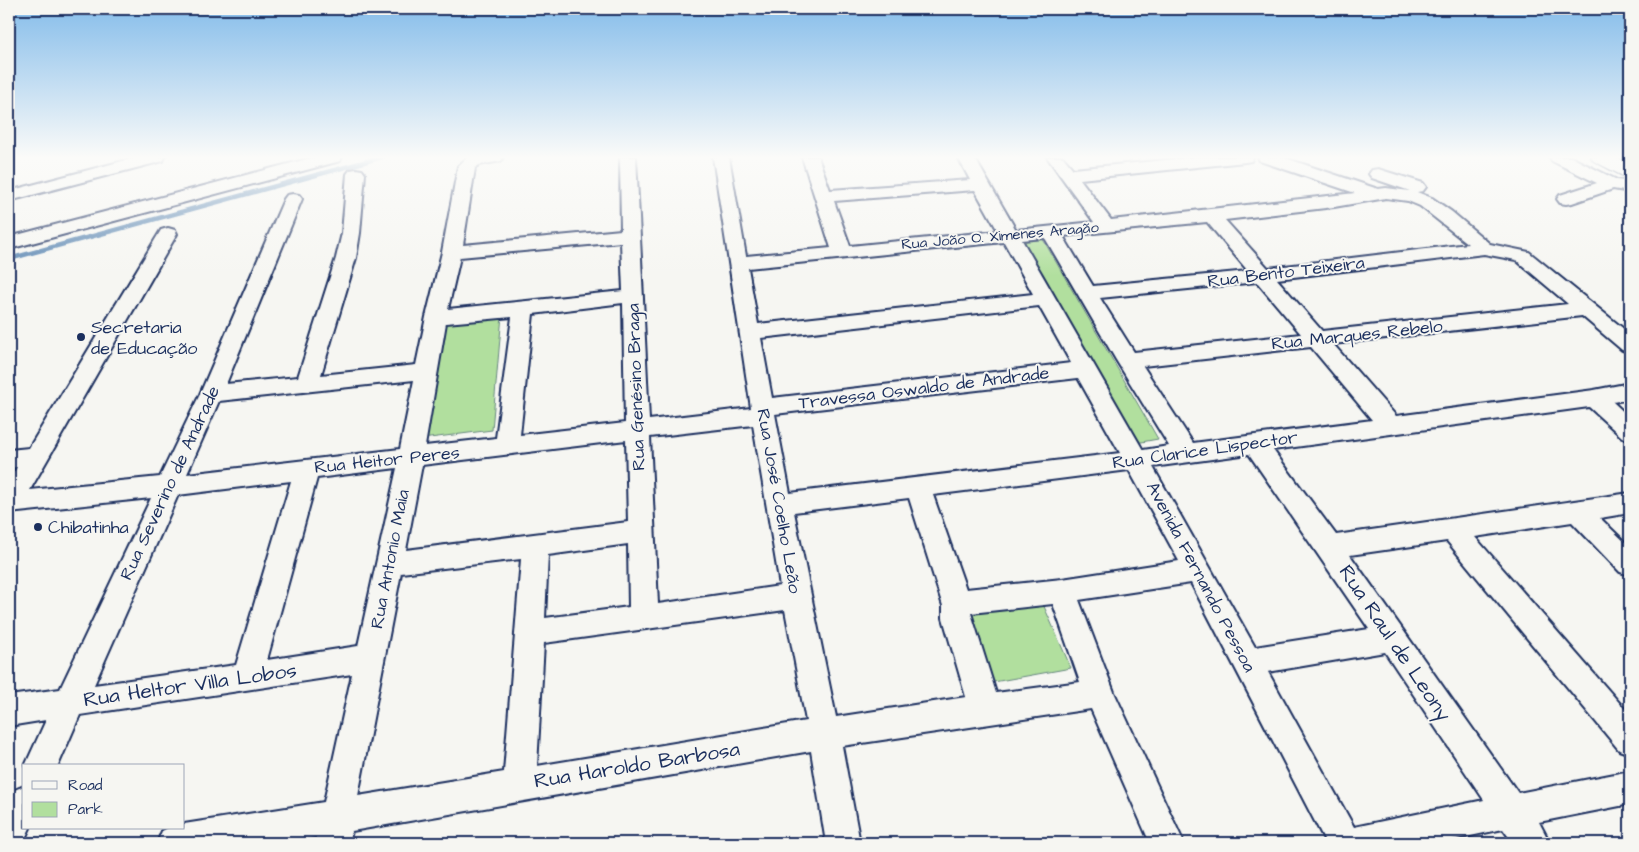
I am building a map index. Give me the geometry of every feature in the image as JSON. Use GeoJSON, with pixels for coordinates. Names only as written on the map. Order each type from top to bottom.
{"type":"FeatureCollection","features":[{"type":"Feature","properties":{"kind":"street"},"geometry":{"type":"LineString","coordinates":[[9,244],[185,197]]}},
{"type":"Feature","properties":{"kind":"street"},"geometry":{"type":"LineString","coordinates":[[307,384],[346,258],[352,233],[354,197]]}},
{"type":"Feature","properties":{"kind":"street","name":"Rua Antonio Maia"},"geometry":{"type":"LineString","coordinates":[[335,831],[411,458],[436,317],[452,252],[462,197]]}},
{"type":"Feature","properties":{"kind":"street","name":"Rua Genésino Braga"},"geometry":{"type":"LineString","coordinates":[[630,197],[644,618]]}},
{"type":"Feature","properties":{"kind":"street","name":"Rua José Coelho Leão"},"geometry":{"type":"LineString","coordinates":[[727,197],[796,596],[824,734],[843,843]]}},
{"type":"Feature","properties":{"kind":"street"},"geometry":{"type":"LineString","coordinates":[[823,197],[842,251]]}},
{"type":"Feature","properties":{"kind":"street","name":"Avenida Fernando Pessoa"},"geometry":{"type":"LineString","coordinates":[[988,197],[1087,369],[1198,570],[1344,843]]}},
{"type":"Feature","properties":{"kind":"street"},"geometry":{"type":"LineString","coordinates":[[1084,197],[1106,226]]}},
{"type":"Feature","properties":{"kind":"street","name":"Rua João O. Ximenes Aragão"},"geometry":{"type":"LineString","coordinates":[[737,262],[1212,216],[1341,201],[1362,197]]}},
{"type":"Feature","properties":{"kind":"street","name":"Rua João O. Ximenes Aragão"},"geometry":{"type":"LineString","coordinates":[[1411,197],[1426,202],[1446,216],[1484,248]]}},
{"type":"Feature","properties":{"kind":"street"},"geometry":{"type":"LineString","coordinates":[[1440,197],[1453,203],[1522,256],[1630,345]]}},
{"type":"Feature","properties":{"kind":"street"},"geometry":{"type":"LineString","coordinates":[[1566,198],[1570,197]]}},
{"type":"Feature","properties":{"kind":"street","name":"Rua Severino de Andrade"},"geometry":{"type":"LineString","coordinates":[[42,764],[211,394],[294,198]]}},
{"type":"Feature","properties":{"kind":"street"},"geometry":{"type":"LineString","coordinates":[[1212,216],[1391,426]]}},
{"type":"Feature","properties":{"kind":"street"},"geometry":{"type":"LineString","coordinates":[[1050,231],[1186,453]]}},
{"type":"Feature","properties":{"kind":"street"},"geometry":{"type":"LineString","coordinates":[[9,503],[168,234]]}},
{"type":"Feature","properties":{"kind":"street"},"geometry":{"type":"LineString","coordinates":[[452,252],[631,235]]}},
{"type":"Feature","properties":{"kind":"street"},"geometry":{"type":"LineString","coordinates":[[1484,248],[1522,256]]}},
{"type":"Feature","properties":{"kind":"street","name":"Rua Bento Teixeira"},"geometry":{"type":"LineString","coordinates":[[1087,293],[1263,275],[1484,248]]}},
{"type":"Feature","properties":{"kind":"street"},"geometry":{"type":"LineString","coordinates":[[436,317],[632,296]]}},
{"type":"Feature","properties":{"kind":"street"},"geometry":{"type":"LineString","coordinates":[[749,332],[1046,299]]}},
{"type":"Feature","properties":{"kind":"street"},"geometry":{"type":"LineString","coordinates":[[507,447],[523,309]]}},
{"type":"Feature","properties":{"kind":"street","name":"Rua Marques Rebelo"},"geometry":{"type":"LineString","coordinates":[[1128,360],[1586,309]]}},
{"type":"Feature","properties":{"kind":"street","name":"Travessa Oswaldo de Andrade"},"geometry":{"type":"LineString","coordinates":[[763,411],[1087,369]]}},
{"type":"Feature","properties":{"kind":"street"},"geometry":{"type":"LineString","coordinates":[[211,394],[427,370]]}},
{"type":"Feature","properties":{"kind":"street","name":"Rua Clarice Lispector"},"geometry":{"type":"LineString","coordinates":[[780,504],[1137,460],[1594,398],[1630,391]]}},
{"type":"Feature","properties":{"kind":"street"},"geometry":{"type":"LineString","coordinates":[[1594,398],[1630,431]]}},
{"type":"Feature","properties":{"kind":"street","name":"Rua Heitor Peres"},"geometry":{"type":"LineString","coordinates":[[9,503],[507,447],[763,411]]}},
{"type":"Feature","properties":{"kind":"street","name":"Rua Raul de Leony"},"geometry":{"type":"LineString","coordinates":[[1255,444],[1329,547],[1533,843]]}},
{"type":"Feature","properties":{"kind":"street"},"geometry":{"type":"LineString","coordinates":[[9,459],[36,456]]}},
{"type":"Feature","properties":{"kind":"street"},"geometry":{"type":"LineString","coordinates":[[247,678],[307,469]]}},
{"type":"Feature","properties":{"kind":"street"},"geometry":{"type":"LineString","coordinates":[[918,487],[957,606],[957,618],[985,708]]}},
{"type":"Feature","properties":{"kind":"street"},"geometry":{"type":"LineString","coordinates":[[1329,547],[1630,503]]}},
{"type":"Feature","properties":{"kind":"street"},"geometry":{"type":"LineString","coordinates":[[1578,511],[1630,564]]}},
{"type":"Feature","properties":{"kind":"street"},"geometry":{"type":"LineString","coordinates":[[1453,530],[1630,739]]}},
{"type":"Feature","properties":{"kind":"street"},"geometry":{"type":"LineString","coordinates":[[389,563],[642,531]]}},
{"type":"Feature","properties":{"kind":"street"},"geometry":{"type":"LineString","coordinates":[[520,784],[535,546]]}},
{"type":"Feature","properties":{"kind":"street"},"geometry":{"type":"LineString","coordinates":[[957,606],[967,601],[1062,591],[1198,570]]}},
{"type":"Feature","properties":{"kind":"street"},"geometry":{"type":"LineString","coordinates":[[1062,591],[1100,694],[1167,843]]}},
{"type":"Feature","properties":{"kind":"street"},"geometry":{"type":"LineString","coordinates":[[531,632],[796,596]]}},
{"type":"Feature","properties":{"kind":"street"},"geometry":{"type":"LineString","coordinates":[[1246,662],[1392,638]]}},
{"type":"Feature","properties":{"kind":"street","name":"Rua Heltor Villa Lobos"},"geometry":{"type":"LineString","coordinates":[[9,711],[247,678],[370,658]]}},
{"type":"Feature","properties":{"kind":"street","name":"Rua Haroldo Barbosa"},"geometry":{"type":"LineString","coordinates":[[174,843],[335,831],[520,784],[985,708],[1100,694]]}},
{"type":"Feature","properties":{"kind":"street"},"geometry":{"type":"LineString","coordinates":[[1358,843],[1630,788]]}},
{"type":"Feature","properties":{"kind":"street"},"geometry":{"type":"LineString","coordinates":[[9,835],[22,807]]}},
{"type":"Feature","properties":{"kind":"green space"},"geometry":{"type":"Polygon","coordinates":[[[1041,236],[1158,439],[1136,443],[1019,239],[1041,236]]]}},
{"type":"Feature","properties":{"kind":"green space"},"geometry":{"type":"Polygon","coordinates":[[[502,315],[492,430],[422,439],[441,321],[502,315]]]}},
{"type":"Feature","properties":{"kind":"green space"},"geometry":{"type":"Polygon","coordinates":[[[1039,595],[1071,668],[988,683],[963,610],[1039,595]]]}},
{"type":"Feature","properties":{"kind":"waterway"},"geometry":{"type":"LineString","coordinates":[[9,259],[237,197]]}},
{"type":"Feature","properties":{"kind":"place","name":"Secretaria de Educação"},"geometry":{"type":"Point","coordinates":[81,337]}},
{"type":"Feature","properties":{"kind":"place","name":"Chibatinha"},"geometry":{"type":"Point","coordinates":[38,527]}}]}
